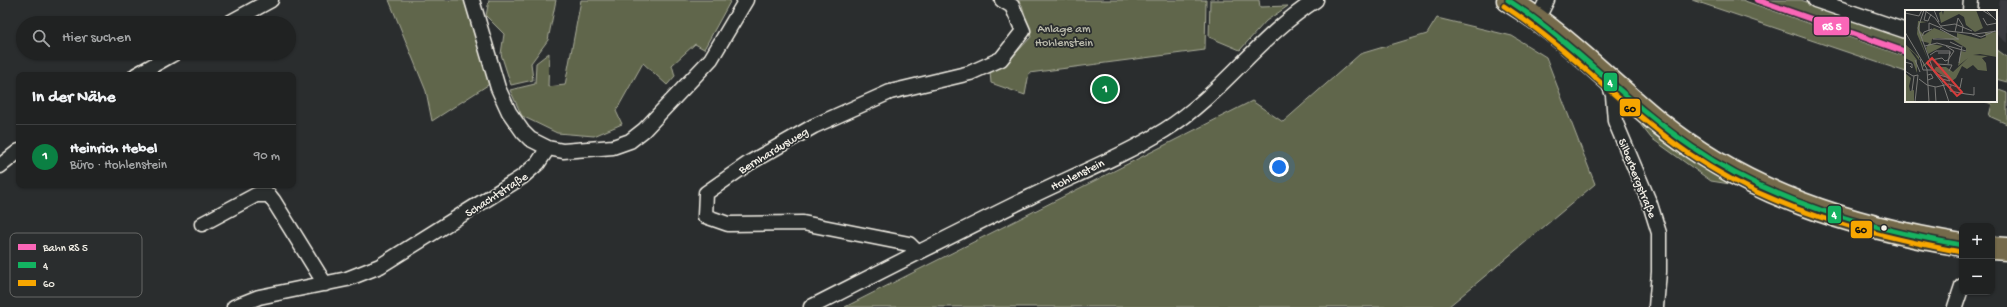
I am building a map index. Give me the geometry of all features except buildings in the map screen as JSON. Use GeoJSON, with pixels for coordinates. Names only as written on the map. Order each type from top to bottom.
{"type":"FeatureCollection","features":[{"type":"Feature","properties":{"kind":"main road"},"geometry":{"type":"LineString","coordinates":[[1508,0],[1542,9],[1606,76],[1658,123],[1710,160],[1752,183],[1804,206],[1857,223],[1911,237],[1959,245]]}},
{"type":"Feature","properties":{"kind":"main road"},"geometry":{"type":"LineString","coordinates":[[1995,248],[2007,249]]}},
{"type":"Feature","properties":{"kind":"street"},"geometry":{"type":"LineString","coordinates":[[242,16],[271,0]]}},
{"type":"Feature","properties":{"kind":"street"},"geometry":{"type":"LineString","coordinates":[[472,0],[498,88],[509,112],[523,132],[530,138],[548,148],[563,151],[593,150],[613,147],[637,136],[652,123],[705,67],[746,0]]}},
{"type":"Feature","properties":{"kind":"street","name":"Bernhardusweg"},"geometry":{"type":"LineString","coordinates":[[917,252],[910,244],[803,223],[728,224],[705,216],[706,193],[749,163],[814,126],[890,92],[970,73],[1001,59],[1023,31],[1012,6],[1002,0]]}},
{"type":"Feature","properties":{"kind":"street","name":"Hohlenstein"},"geometry":{"type":"LineString","coordinates":[[811,307],[917,252],[1115,156],[1165,130],[1226,81],[1249,55],[1297,12],[1316,0]]}},
{"type":"Feature","properties":{"kind":"street"},"geometry":{"type":"LineString","coordinates":[[1815,0],[1905,31]]}},
{"type":"Feature","properties":{"kind":"street"},"geometry":{"type":"LineString","coordinates":[[1970,10],[1971,0]]}},
{"type":"Feature","properties":{"kind":"street"},"geometry":{"type":"LineString","coordinates":[[141,72],[163,60]]}},
{"type":"Feature","properties":{"kind":"street","name":"Silberbergstraße"},"geometry":{"type":"LineString","coordinates":[[1606,76],[1612,95],[1612,108],[1615,121],[1650,204],[1658,233],[1659,272],[1656,307]]}},
{"type":"Feature","properties":{"kind":"street","name":"Schachtstraße"},"geometry":{"type":"LineString","coordinates":[[234,307],[259,298],[325,284],[366,272],[392,260],[522,177],[538,163],[548,148]]}},
{"type":"Feature","properties":{"kind":"street"},"geometry":{"type":"LineString","coordinates":[[0,166],[16,153]]}},
{"type":"Feature","properties":{"kind":"street"},"geometry":{"type":"LineString","coordinates":[[202,224],[256,195],[269,195],[325,284]]}},
{"type":"Feature","properties":{"kind":"street"},"geometry":{"type":"LineString","coordinates":[[1955,307],[1959,295]]}},
{"type":"Feature","properties":{"kind":"shaded area"},"geometry":{"type":"Polygon","coordinates":[[[2000,0],[2007,0],[2007,43],[1997,35],[1997,16],[2000,0]]]}},
{"type":"Feature","properties":{"kind":"green space"},"geometry":{"type":"Polygon","coordinates":[[[389,0],[465,0],[491,83],[432,121],[426,91],[389,0]]]}},
{"type":"Feature","properties":{"kind":"green space"},"geometry":{"type":"Polygon","coordinates":[[[489,0],[556,0],[548,40],[531,63],[533,80],[511,85],[501,54],[504,34],[486,16],[489,0]]]}},
{"type":"Feature","properties":{"kind":"green space"},"geometry":{"type":"Polygon","coordinates":[[[581,0],[731,0],[704,49],[695,44],[672,65],[675,76],[667,85],[643,63],[616,111],[622,124],[594,136],[557,133],[522,116],[510,90],[535,84],[536,63],[549,53],[548,87],[565,85],[581,0]]]}},
{"type":"Feature","properties":{"kind":"green space","name":"Anlage am Hohlenstein"},"geometry":{"type":"Polygon","coordinates":[[[1018,0],[1206,0],[1205,50],[1029,73],[1025,95],[991,83],[990,72],[1007,63],[1031,37],[1022,5],[1018,0]]]}},
{"type":"Feature","properties":{"kind":"green space"},"geometry":{"type":"Polygon","coordinates":[[[1210,0],[1259,0],[1260,7],[1288,6],[1266,21],[1240,50],[1209,37],[1210,0]]]}},
{"type":"Feature","properties":{"kind":"green space"},"geometry":{"type":"Polygon","coordinates":[[[1692,0],[1742,0],[1905,57],[1905,72],[1692,0]]]}},
{"type":"Feature","properties":{"kind":"green space"},"geometry":{"type":"Polygon","coordinates":[[[1768,0],[1801,0],[1905,37],[1905,48],[1768,0]]]}},
{"type":"Feature","properties":{"kind":"green space"},"geometry":{"type":"Polygon","coordinates":[[[1437,18],[1512,36],[1546,57],[1595,184],[1448,307],[845,307],[1252,101],[1283,122],[1360,54],[1427,34],[1437,18]]]}},
{"type":"Feature","properties":{"kind":"green space"},"geometry":{"type":"Polygon","coordinates":[[[1997,50],[2007,57],[2007,82],[1997,79],[1997,50]]]}},
{"type":"Feature","properties":{"kind":"green space"},"geometry":{"type":"Polygon","coordinates":[[[1997,89],[2007,93],[2007,124],[1989,116],[1992,104],[1987,102],[1997,102],[1997,89]]]}},
{"type":"Feature","properties":{"kind":"green space"},"geometry":{"type":"Polygon","coordinates":[[[1640,124],[1675,150],[1730,184],[1711,181],[1651,138],[1640,124]]]}},
{"type":"Feature","properties":{"kind":"transit line","name":"4"},"geometry":{"type":"LineString","coordinates":[[1508,0],[1555,35],[1668,130],[1723,166],[1788,198],[1821,210],[1891,230],[1959,244]]}},
{"type":"Feature","properties":{"kind":"transit line"},"geometry":{"type":"LineString","coordinates":[[1757,0],[1905,52]]}},
{"type":"Feature","properties":{"kind":"transit line","name":"60"},"geometry":{"type":"LineString","coordinates":[[1504,6],[1551,41],[1664,136],[1719,173],[1751,190],[1819,217],[1889,237],[1959,252]]}},
{"type":"Feature","properties":{"kind":"place","name":"Heinrich Hebel"},"geometry":{"type":"Point","coordinates":[1105,89]}}]}
